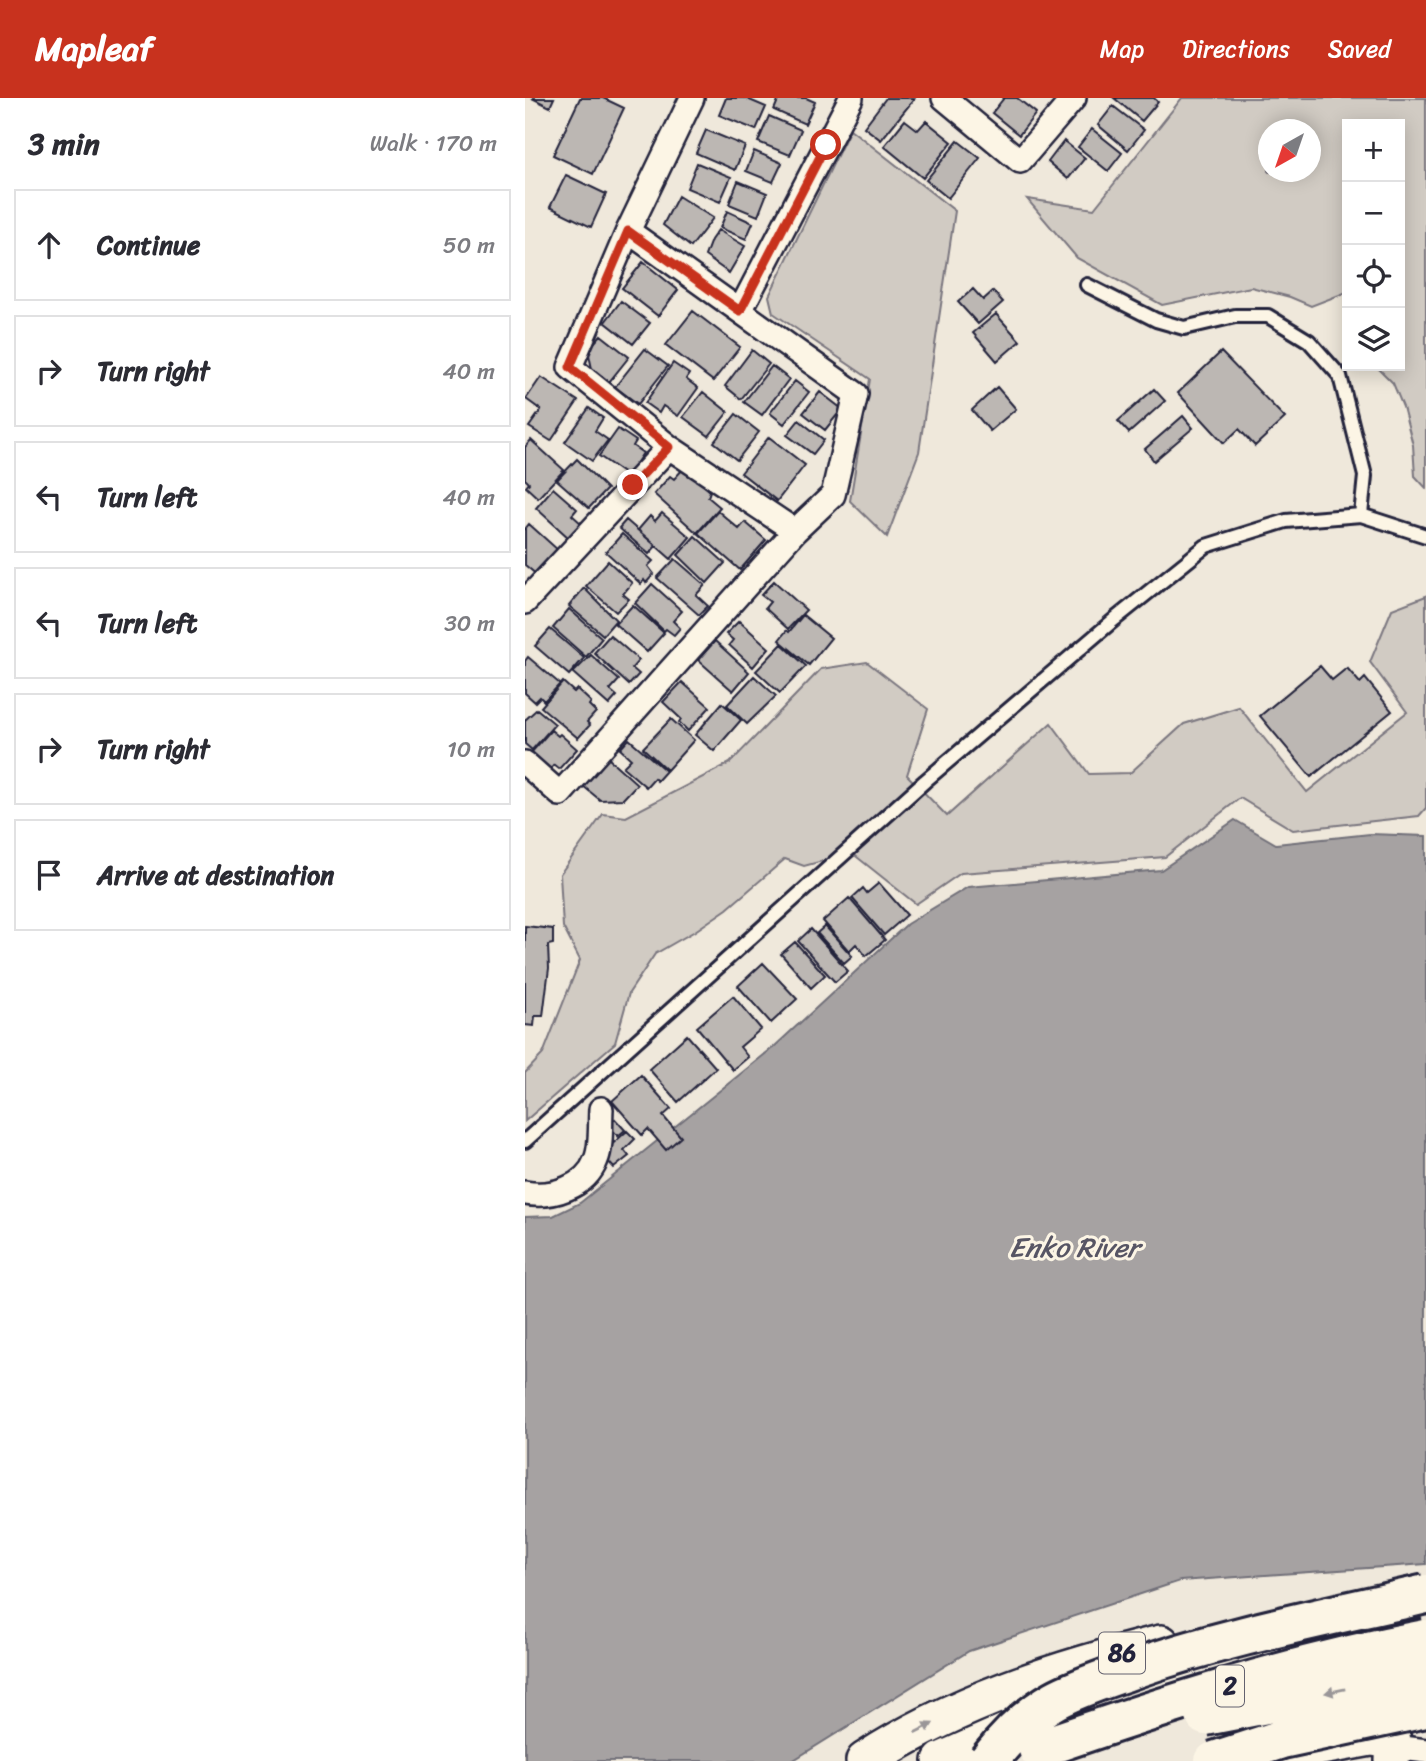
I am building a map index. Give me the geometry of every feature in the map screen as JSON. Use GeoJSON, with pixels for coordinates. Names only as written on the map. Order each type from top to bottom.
{"type":"FeatureCollection","features":[{"type":"Feature","properties":{"kind":"highway","name":"2"},"geometry":{"type":"LineString","coordinates":[[1416,1626],[1038,1749],[1426,1673]]}},
{"type":"Feature","properties":{"kind":"highway"},"geometry":{"type":"LineString","coordinates":[[988,1761],[1005,1740],[1028,1719],[1055,1700],[1172,1655],[1416,1626]]}},
{"type":"Feature","properties":{"kind":"highway"},"geometry":{"type":"LineString","coordinates":[[1214,1761],[1282,1739],[1426,1708]]}},
{"type":"Feature","properties":{"kind":"main road","name":"86"},"geometry":{"type":"LineString","coordinates":[[865,1761],[936,1722],[996,1695],[1118,1654],[1182,1639],[1281,1623],[1416,1626]]}},
{"type":"Feature","properties":{"kind":"main road","name":"86"},"geometry":{"type":"LineString","coordinates":[[942,1761],[1072,1706],[1132,1689],[1250,1665],[1416,1626]]}},
{"type":"Feature","properties":{"kind":"street"},"geometry":{"type":"LineString","coordinates":[[692,98],[628,231],[570,367],[669,447],[795,531]]}},
{"type":"Feature","properties":{"kind":"street"},"geometry":{"type":"LineString","coordinates":[[740,311],[851,98]]}},
{"type":"Feature","properties":{"kind":"street"},"geometry":{"type":"LineString","coordinates":[[944,98],[1020,161],[1074,98]]}},
{"type":"Feature","properties":{"kind":"street"},"geometry":{"type":"LineString","coordinates":[[525,762],[560,794],[795,531],[833,495],[856,394],[628,231]]}},
{"type":"Feature","properties":{"kind":"street"},"geometry":{"type":"LineString","coordinates":[[525,602],[669,447]]}},
{"type":"Feature","properties":{"kind":"street"},"geometry":{"type":"LineString","coordinates":[[525,1193],[536,1195],[560,1191],[583,1180],[597,1159],[601,1109]]}},
{"type":"Feature","properties":{"kind":"street"},"geometry":{"type":"LineString","coordinates":[[1393,1754],[1416,1626]]}},
{"type":"Feature","properties":{"kind":"street"},"geometry":{"type":"LineString","coordinates":[[1278,1761],[1373,1744],[1393,1754],[1426,1751]]}},
{"type":"Feature","properties":{"kind":"lane"},"geometry":{"type":"LineString","coordinates":[[1087,285],[1156,320],[1184,328],[1235,316],[1268,317],[1309,341],[1340,376],[1365,476],[1361,515]]}},
{"type":"Feature","properties":{"kind":"lane"},"geometry":{"type":"LineString","coordinates":[[525,1141],[925,781],[1115,619],[1206,546],[1286,521],[1361,515],[1426,536]]}},
{"type":"Feature","properties":{"kind":"shaded area"},"geometry":{"type":"Polygon","coordinates":[[[1182,98],[1426,98],[1426,488],[1415,476],[1413,445],[1403,407],[1393,383],[1381,371],[1405,371],[1405,119],[1342,119],[1342,294],[1311,306],[1290,297],[1251,287],[1162,305],[1077,258],[1027,199],[1094,209],[1182,98]]]}},
{"type":"Feature","properties":{"kind":"shaded area"},"geometry":{"type":"Polygon","coordinates":[[[850,129],[955,211],[919,452],[887,537],[850,501],[870,379],[773,313],[769,296],[850,129]]]}},
{"type":"Feature","properties":{"kind":"shaded area"},"geometry":{"type":"Polygon","coordinates":[[[1426,596],[1426,808],[1419,816],[1293,830],[1240,798],[1165,857],[961,873],[916,904],[852,853],[804,866],[785,859],[727,909],[655,954],[629,993],[615,1043],[525,1121],[525,1073],[543,1054],[580,960],[563,927],[560,874],[603,814],[626,817],[730,763],[821,669],[867,662],[928,709],[907,775],[947,816],[1051,723],[1089,774],[1130,773],[1184,724],[1239,707],[1307,792],[1407,712],[1370,662],[1392,609],[1426,596]]]}},
{"type":"Feature","properties":{"kind":"water","name":"Enko River"},"geometry":{"type":"Polygon","coordinates":[[[1235,820],[1276,844],[1370,834],[1426,836],[1426,1564],[1180,1581],[969,1651],[792,1761],[525,1761],[525,1217],[553,1216],[580,1203],[775,1046],[907,924],[968,887],[1161,870],[1235,820]]]}},
{"type":"Feature","properties":{"kind":"building"},"geometry":{"type":"Polygon","coordinates":[[[532,98],[554,98],[550,107],[532,98]]]}},
{"type":"Feature","properties":{"kind":"building"},"geometry":{"type":"Polygon","coordinates":[[[580,98],[603,98],[624,108],[593,174],[553,155],[580,98]]]}},
{"type":"Feature","properties":{"kind":"building"},"geometry":{"type":"Polygon","coordinates":[[[726,98],[745,98],[766,107],[756,130],[719,115],[726,98]]]}},
{"type":"Feature","properties":{"kind":"building"},"geometry":{"type":"Polygon","coordinates":[[[779,98],[806,98],[815,102],[805,124],[774,110],[779,98]]]}},
{"type":"Feature","properties":{"kind":"building"},"geometry":{"type":"Polygon","coordinates":[[[886,98],[915,98],[881,140],[864,127],[886,98]]]}},
{"type":"Feature","properties":{"kind":"building"},"geometry":{"type":"Polygon","coordinates":[[[1004,98],[1017,98],[1036,113],[1019,135],[992,113],[1004,98]]]}},
{"type":"Feature","properties":{"kind":"building"},"geometry":{"type":"Polygon","coordinates":[[[1114,98],[1154,98],[1158,102],[1142,121],[1114,98]]]}},
{"type":"Feature","properties":{"kind":"building"},"geometry":{"type":"Polygon","coordinates":[[[1113,106],[1144,130],[1128,150],[1098,125],[1113,106]]]}},
{"type":"Feature","properties":{"kind":"building"},"geometry":{"type":"Polygon","coordinates":[[[769,116],[801,130],[790,155],[758,142],[769,116]]]}},
{"type":"Feature","properties":{"kind":"building"},"geometry":{"type":"Polygon","coordinates":[[[905,120],[918,130],[926,121],[952,142],[923,178],[884,146],[905,120]]]}},
{"type":"Feature","properties":{"kind":"building"},"geometry":{"type":"Polygon","coordinates":[[[1092,129],[1122,153],[1108,171],[1078,147],[1092,129]]]}},
{"type":"Feature","properties":{"kind":"building"},"geometry":{"type":"Polygon","coordinates":[[[706,130],[745,146],[735,170],[696,153],[706,130]]]}},
{"type":"Feature","properties":{"kind":"building"},"geometry":{"type":"Polygon","coordinates":[[[958,141],[980,158],[948,198],[926,180],[958,141]]]}},
{"type":"Feature","properties":{"kind":"building"},"geometry":{"type":"Polygon","coordinates":[[[1064,141],[1085,158],[1068,179],[1048,162],[1064,141]]]}},
{"type":"Feature","properties":{"kind":"building"},"geometry":{"type":"Polygon","coordinates":[[[754,151],[782,163],[773,182],[746,171],[754,151]]]}},
{"type":"Feature","properties":{"kind":"building"},"geometry":{"type":"Polygon","coordinates":[[[697,163],[731,177],[720,202],[687,188],[697,163]]]}},
{"type":"Feature","properties":{"kind":"building"},"geometry":{"type":"Polygon","coordinates":[[[566,175],[606,194],[591,227],[550,207],[566,175]]]}},
{"type":"Feature","properties":{"kind":"building"},"geometry":{"type":"Polygon","coordinates":[[[738,181],[767,193],[758,216],[729,204],[738,181]]]}},
{"type":"Feature","properties":{"kind":"building"},"geometry":{"type":"Polygon","coordinates":[[[678,196],[713,218],[691,247],[663,225],[678,196]]]}},
{"type":"Feature","properties":{"kind":"building"},"geometry":{"type":"Polygon","coordinates":[[[727,211],[753,223],[746,239],[720,228],[727,211]]]}},
{"type":"Feature","properties":{"kind":"building"},"geometry":{"type":"Polygon","coordinates":[[[718,230],[745,246],[729,273],[705,256],[718,230]]]}},
{"type":"Feature","properties":{"kind":"building"},"geometry":{"type":"Polygon","coordinates":[[[643,262],[678,290],[658,316],[622,288],[643,262]]]}},
{"type":"Feature","properties":{"kind":"building"},"geometry":{"type":"Polygon","coordinates":[[[973,289],[983,300],[993,291],[1003,302],[978,324],[958,302],[973,289]]]}},
{"type":"Feature","properties":{"kind":"building"},"geometry":{"type":"Polygon","coordinates":[[[621,301],[650,323],[633,344],[605,322],[621,301]]]}},
{"type":"Feature","properties":{"kind":"building"},"geometry":{"type":"Polygon","coordinates":[[[693,311],[740,347],[713,381],[666,345],[693,311]]]}},
{"type":"Feature","properties":{"kind":"building"},"geometry":{"type":"Polygon","coordinates":[[[996,314],[1020,341],[997,361],[973,333],[996,314]]]}},
{"type":"Feature","properties":{"kind":"building"},"geometry":{"type":"Polygon","coordinates":[[[601,335],[629,357],[609,382],[592,369],[588,350],[601,335]]]}},
{"type":"Feature","properties":{"kind":"building"},"geometry":{"type":"Polygon","coordinates":[[[645,349],[668,366],[638,404],[615,387],[645,349]]]}},
{"type":"Feature","properties":{"kind":"building"},"geometry":{"type":"Polygon","coordinates":[[[752,350],[769,364],[741,399],[725,386],[752,350]]]}},
{"type":"Feature","properties":{"kind":"building"},"geometry":{"type":"Polygon","coordinates":[[[1221,352],[1285,418],[1255,446],[1239,429],[1224,443],[1178,393],[1221,352]]]}},
{"type":"Feature","properties":{"kind":"building"},"geometry":{"type":"Polygon","coordinates":[[[673,363],[689,374],[686,379],[698,388],[678,416],[663,406],[659,413],[645,403],[673,363]]]}},
{"type":"Feature","properties":{"kind":"building"},"geometry":{"type":"Polygon","coordinates":[[[772,366],[789,379],[762,415],[744,402],[772,366]]]}},
{"type":"Feature","properties":{"kind":"building"},"geometry":{"type":"Polygon","coordinates":[[[541,377],[578,401],[551,441],[529,427],[541,410],[526,399],[541,377]]]}},
{"type":"Feature","properties":{"kind":"building"},"geometry":{"type":"Polygon","coordinates":[[[795,381],[809,392],[784,424],[770,413],[795,381]]]}},
{"type":"Feature","properties":{"kind":"building"},"geometry":{"type":"Polygon","coordinates":[[[997,387],[1016,409],[990,431],[972,410],[997,387]]]}},
{"type":"Feature","properties":{"kind":"building"},"geometry":{"type":"Polygon","coordinates":[[[1154,389],[1165,401],[1129,433],[1118,421],[1154,389]]]}},
{"type":"Feature","properties":{"kind":"building"},"geometry":{"type":"Polygon","coordinates":[[[703,392],[728,412],[709,436],[683,417],[703,392]]]}},
{"type":"Feature","properties":{"kind":"building"},"geometry":{"type":"Polygon","coordinates":[[[820,392],[842,409],[825,430],[803,413],[820,392]]]}},
{"type":"Feature","properties":{"kind":"building"},"geometry":{"type":"Polygon","coordinates":[[[589,408],[603,418],[595,431],[608,440],[592,461],[565,442],[589,408]]]}},
{"type":"Feature","properties":{"kind":"building"},"geometry":{"type":"Polygon","coordinates":[[[736,414],[759,432],[737,460],[714,442],[736,414]]]}},
{"type":"Feature","properties":{"kind":"building"},"geometry":{"type":"Polygon","coordinates":[[[1183,416],[1193,428],[1154,461],[1145,449],[1183,416]]]}},
{"type":"Feature","properties":{"kind":"building"},"geometry":{"type":"Polygon","coordinates":[[[799,420],[824,440],[813,454],[787,435],[799,420]]]}},
{"type":"Feature","properties":{"kind":"building"},"geometry":{"type":"Polygon","coordinates":[[[618,429],[636,441],[633,446],[643,453],[628,476],[599,456],[618,429]]]}},
{"type":"Feature","properties":{"kind":"building"},"geometry":{"type":"Polygon","coordinates":[[[769,437],[805,465],[777,501],[741,473],[769,437]]]}},
{"type":"Feature","properties":{"kind":"building"},"geometry":{"type":"Polygon","coordinates":[[[531,440],[564,470],[538,498],[526,487],[529,483],[525,479],[525,447],[531,440]]]}},
{"type":"Feature","properties":{"kind":"building"},"geometry":{"type":"Polygon","coordinates":[[[577,459],[607,489],[589,508],[557,480],[577,459]]]}},
{"type":"Feature","properties":{"kind":"building"},"geometry":{"type":"Polygon","coordinates":[[[684,468],[710,491],[708,497],[720,507],[697,533],[654,494],[670,476],[674,479],[684,468]]]}},
{"type":"Feature","properties":{"kind":"building"},"geometry":{"type":"Polygon","coordinates":[[[553,488],[577,509],[572,515],[582,524],[569,538],[536,508],[553,488]]]}},
{"type":"Feature","properties":{"kind":"building"},"geometry":{"type":"Polygon","coordinates":[[[718,511],[739,529],[745,522],[766,540],[740,570],[698,533],[718,511]]]}},
{"type":"Feature","properties":{"kind":"building"},"geometry":{"type":"Polygon","coordinates":[[[662,513],[690,537],[671,559],[638,530],[650,516],[655,521],[662,513]]]}},
{"type":"Feature","properties":{"kind":"building"},"geometry":{"type":"Polygon","coordinates":[[[626,520],[656,546],[649,554],[619,528],[626,520]]]}},
{"type":"Feature","properties":{"kind":"building"},"geometry":{"type":"Polygon","coordinates":[[[529,524],[559,551],[537,575],[525,565],[525,529],[529,524]]]}},
{"type":"Feature","properties":{"kind":"building"},"geometry":{"type":"Polygon","coordinates":[[[622,534],[653,561],[648,566],[654,574],[646,583],[644,580],[641,584],[606,552],[622,534]]]}},
{"type":"Feature","properties":{"kind":"building"},"geometry":{"type":"Polygon","coordinates":[[[695,536],[725,563],[707,583],[678,555],[695,536]]]}},
{"type":"Feature","properties":{"kind":"building"},"geometry":{"type":"Polygon","coordinates":[[[675,559],[705,585],[696,595],[708,606],[699,615],[657,578],[675,559]]]}},
{"type":"Feature","properties":{"kind":"building"},"geometry":{"type":"Polygon","coordinates":[[[608,561],[632,583],[623,594],[629,599],[616,612],[586,586],[608,561]]]}},
{"type":"Feature","properties":{"kind":"building"},"geometry":{"type":"Polygon","coordinates":[[[774,581],[806,610],[788,629],[765,608],[770,602],[761,595],[774,581]]]}},
{"type":"Feature","properties":{"kind":"building"},"geometry":{"type":"Polygon","coordinates":[[[652,584],[682,611],[673,621],[680,628],[674,635],[666,629],[664,631],[635,603],[652,584]]]}},
{"type":"Feature","properties":{"kind":"building"},"geometry":{"type":"Polygon","coordinates":[[[584,588],[616,620],[603,635],[569,606],[584,588]]]}},
{"type":"Feature","properties":{"kind":"building"},"geometry":{"type":"Polygon","coordinates":[[[633,605],[664,633],[647,652],[615,624],[633,605]]]}},
{"type":"Feature","properties":{"kind":"building"},"geometry":{"type":"Polygon","coordinates":[[[569,609],[602,638],[586,657],[553,628],[569,609]]]}},
{"type":"Feature","properties":{"kind":"building"},"geometry":{"type":"Polygon","coordinates":[[[803,615],[831,638],[809,665],[779,640],[803,615]]]}},
{"type":"Feature","properties":{"kind":"building"},"geometry":{"type":"Polygon","coordinates":[[[739,621],[769,648],[753,667],[729,645],[733,640],[726,634],[739,621]]]}},
{"type":"Feature","properties":{"kind":"building"},"geometry":{"type":"Polygon","coordinates":[[[550,629],[584,658],[569,675],[535,646],[550,629]]]}},
{"type":"Feature","properties":{"kind":"building"},"geometry":{"type":"Polygon","coordinates":[[[610,635],[639,660],[632,668],[639,674],[629,685],[594,653],[610,635]]]}},
{"type":"Feature","properties":{"kind":"building"},"geometry":{"type":"Polygon","coordinates":[[[715,641],[749,672],[733,691],[698,660],[715,641]]]}},
{"type":"Feature","properties":{"kind":"building"},"geometry":{"type":"Polygon","coordinates":[[[782,644],[806,666],[780,693],[756,671],[782,644]]]}},
{"type":"Feature","properties":{"kind":"building"},"geometry":{"type":"Polygon","coordinates":[[[591,655],[619,680],[610,690],[617,696],[609,705],[573,673],[591,655]]]}},
{"type":"Feature","properties":{"kind":"building"},"geometry":{"type":"Polygon","coordinates":[[[528,657],[560,684],[544,701],[540,697],[535,702],[525,693],[525,661],[528,657]]]}},
{"type":"Feature","properties":{"kind":"building"},"geometry":{"type":"Polygon","coordinates":[[[1320,666],[1332,680],[1347,668],[1360,683],[1365,678],[1392,711],[1311,777],[1260,716],[1320,666]]]}},
{"type":"Feature","properties":{"kind":"building"},"geometry":{"type":"Polygon","coordinates":[[[754,676],[776,696],[747,724],[727,705],[754,676]]]}},
{"type":"Feature","properties":{"kind":"building"},"geometry":{"type":"Polygon","coordinates":[[[563,682],[574,692],[577,689],[591,702],[589,705],[596,712],[587,722],[590,725],[578,738],[541,707],[563,682]]]}},
{"type":"Feature","properties":{"kind":"building"},"geometry":{"type":"Polygon","coordinates":[[[682,682],[710,707],[688,731],[679,722],[681,719],[663,702],[682,682]]]}},
{"type":"Feature","properties":{"kind":"building"},"geometry":{"type":"Polygon","coordinates":[[[722,703],[741,720],[714,751],[695,735],[722,703]]]}},
{"type":"Feature","properties":{"kind":"building"},"geometry":{"type":"Polygon","coordinates":[[[537,709],[555,724],[532,750],[525,744],[525,720],[537,709]]]}},
{"type":"Feature","properties":{"kind":"building"},"geometry":{"type":"Polygon","coordinates":[[[671,719],[694,740],[667,770],[643,748],[671,719]]]}},
{"type":"Feature","properties":{"kind":"building"},"geometry":{"type":"Polygon","coordinates":[[[551,730],[577,749],[559,769],[554,765],[549,771],[530,754],[551,730]]]}},
{"type":"Feature","properties":{"kind":"building"},"geometry":{"type":"Polygon","coordinates":[[[629,739],[666,771],[657,781],[654,778],[646,787],[623,767],[631,759],[620,749],[629,739]]]}},
{"type":"Feature","properties":{"kind":"building"},"geometry":{"type":"Polygon","coordinates":[[[608,758],[637,784],[623,799],[600,800],[583,786],[608,758]]]}},
{"type":"Feature","properties":{"kind":"building"},"geometry":{"type":"Polygon","coordinates":[[[879,883],[907,915],[884,935],[852,898],[863,888],[867,893],[879,883]]]}},
{"type":"Feature","properties":{"kind":"building"},"geometry":{"type":"Polygon","coordinates":[[[849,898],[885,940],[866,956],[856,944],[849,951],[823,921],[849,898]]]}},
{"type":"Feature","properties":{"kind":"building"},"geometry":{"type":"Polygon","coordinates":[[[525,926],[553,929],[553,944],[548,945],[549,968],[543,1016],[535,1016],[534,1026],[525,1025],[525,926]]]}},
{"type":"Feature","properties":{"kind":"building"},"geometry":{"type":"Polygon","coordinates":[[[825,926],[852,956],[844,963],[817,933],[825,926]]]}},
{"type":"Feature","properties":{"kind":"building"},"geometry":{"type":"Polygon","coordinates":[[[811,929],[848,971],[835,982],[798,941],[811,929]]]}},
{"type":"Feature","properties":{"kind":"building"},"geometry":{"type":"Polygon","coordinates":[[[795,942],[825,975],[811,988],[781,954],[795,942]]]}},
{"type":"Feature","properties":{"kind":"building"},"geometry":{"type":"Polygon","coordinates":[[[763,963],[797,999],[771,1023],[738,986],[763,963]]]}},
{"type":"Feature","properties":{"kind":"building"},"geometry":{"type":"Polygon","coordinates":[[[733,996],[761,1029],[740,1047],[748,1057],[733,1070],[697,1027],[733,996]]]}},
{"type":"Feature","properties":{"kind":"building"},"geometry":{"type":"Polygon","coordinates":[[[687,1035],[716,1068],[678,1102],[649,1069],[687,1035]]]}},
{"type":"Feature","properties":{"kind":"building"},"geometry":{"type":"Polygon","coordinates":[[[641,1075],[671,1109],[663,1116],[681,1137],[666,1150],[648,1129],[642,1135],[612,1101],[641,1075]]]}},
{"type":"Feature","properties":{"kind":"building"},"geometry":{"type":"Polygon","coordinates":[[[615,1119],[625,1130],[618,1136],[608,1125],[615,1119]]]}},
{"type":"Feature","properties":{"kind":"building"},"geometry":{"type":"Polygon","coordinates":[[[627,1131],[635,1139],[624,1150],[629,1156],[614,1168],[606,1159],[608,1148],[627,1131]]]}},
{"type":"Feature","properties":{"kind":"route"},"geometry":{"type":"LineString","coordinates":[[633,485],[669,447],[570,367],[628,231],[740,311],[826,145]]}}]}
